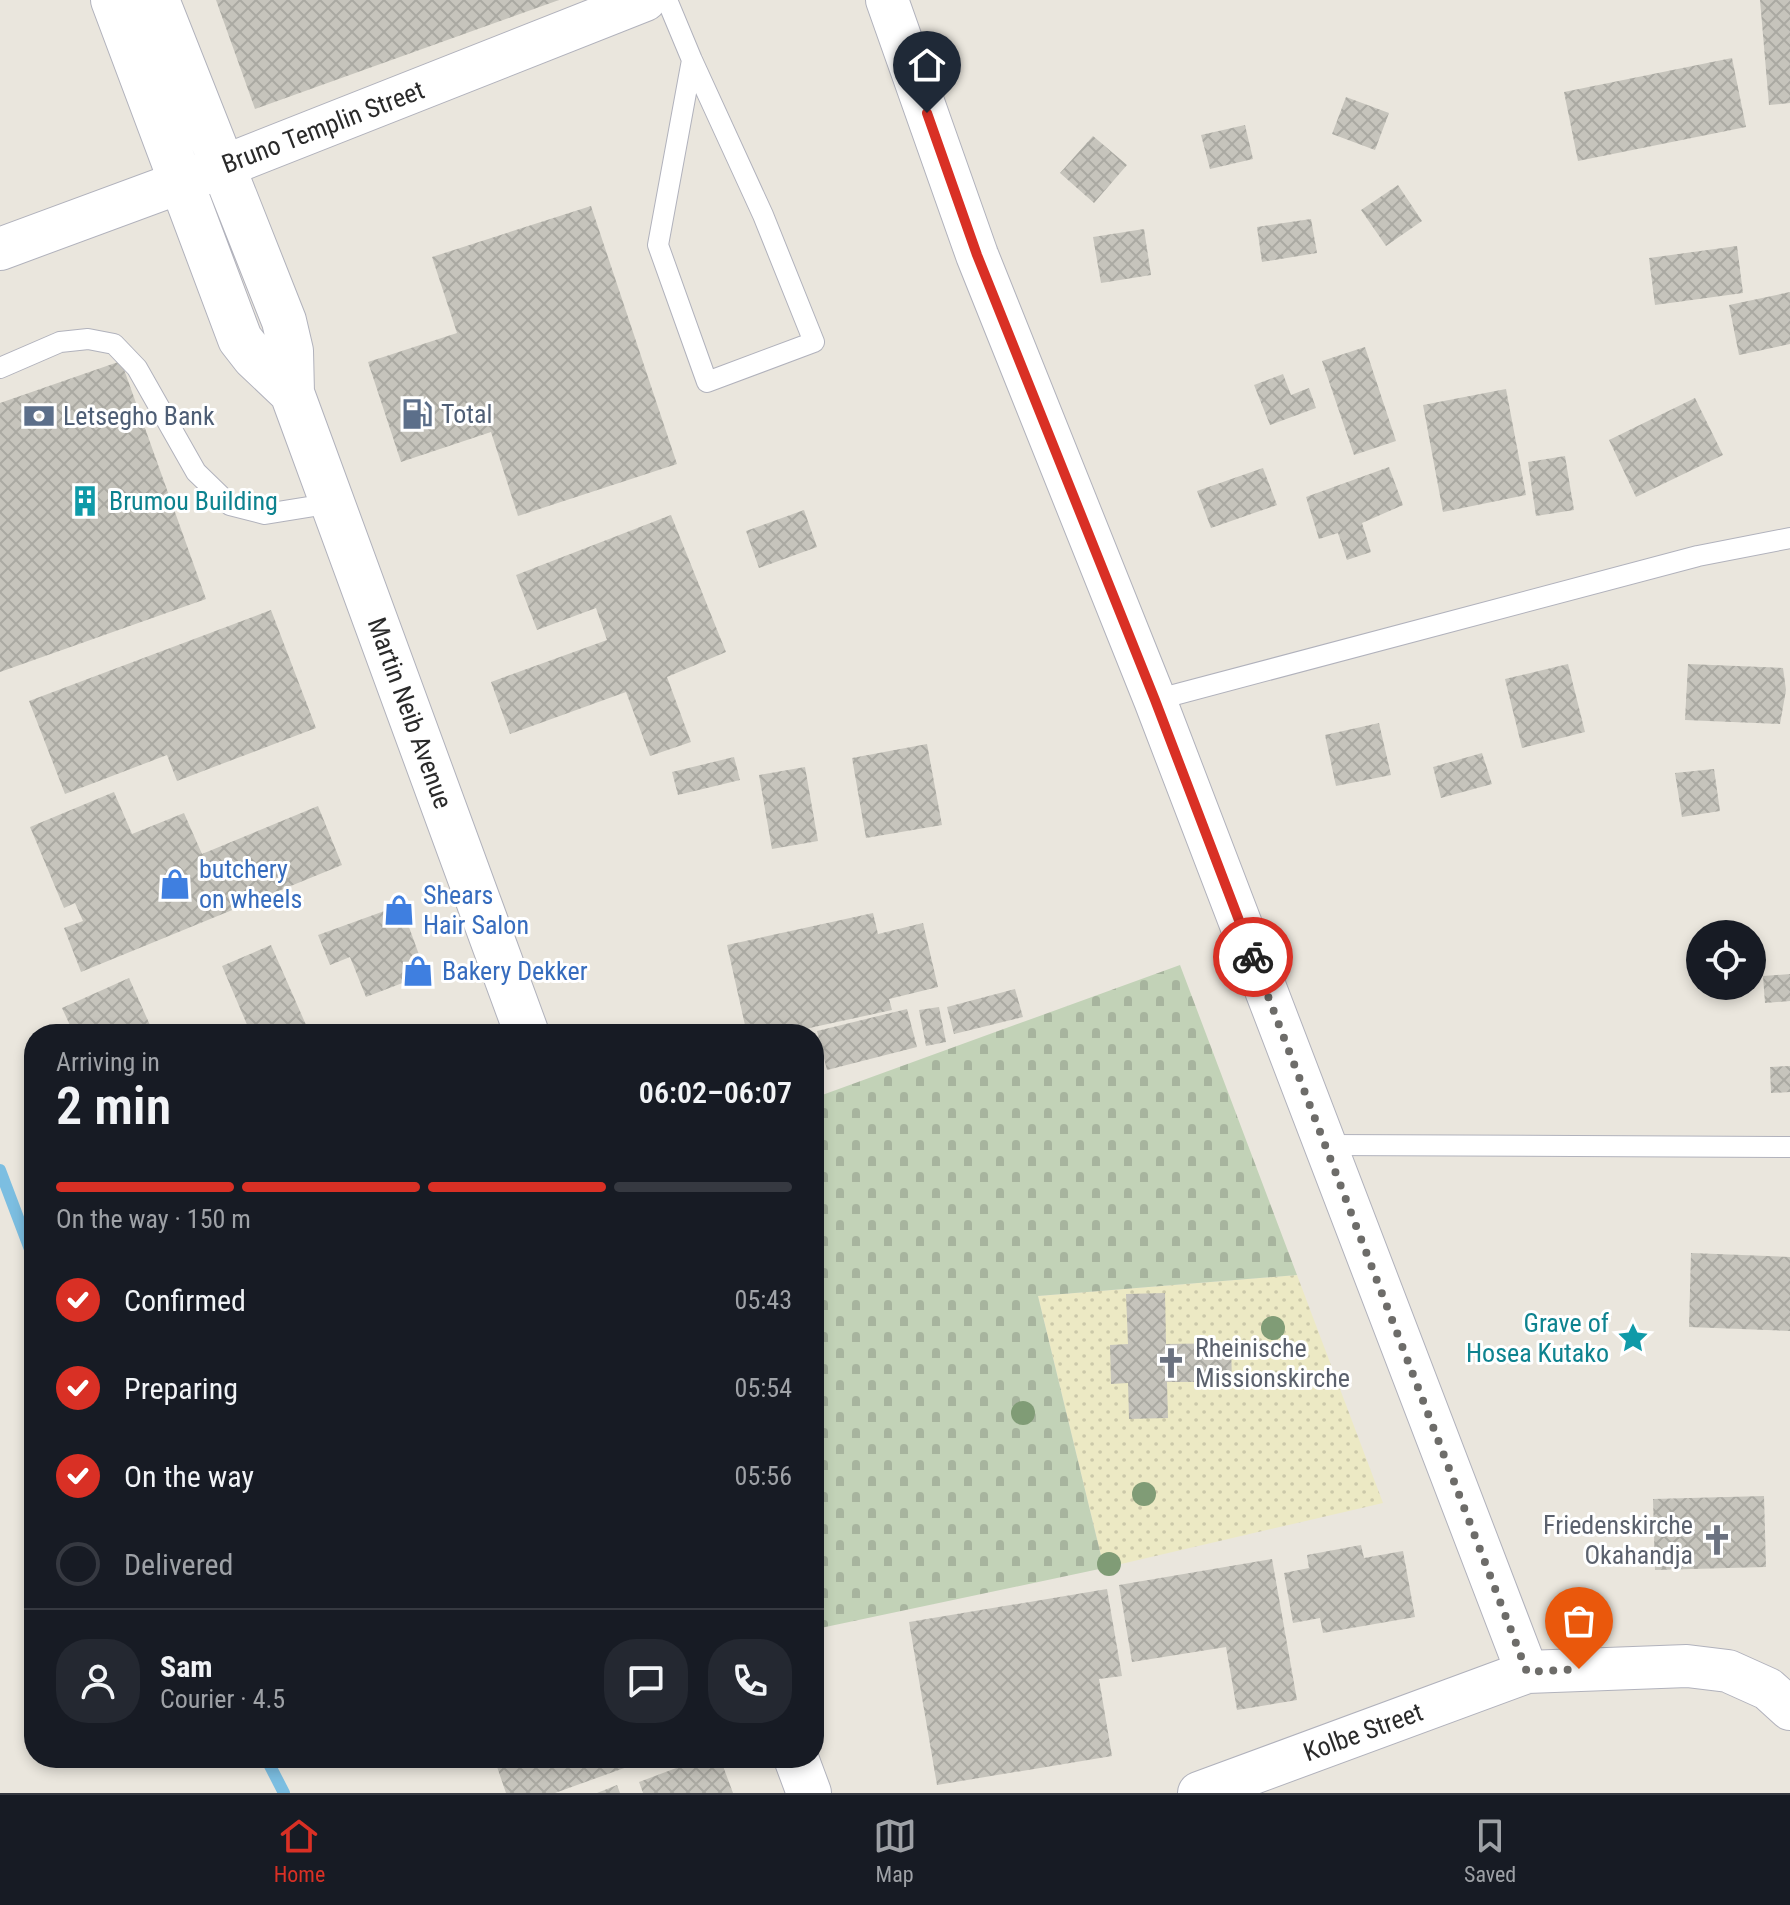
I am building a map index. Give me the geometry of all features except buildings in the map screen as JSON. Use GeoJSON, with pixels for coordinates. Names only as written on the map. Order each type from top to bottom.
{"type":"FeatureCollection","features":[{"type":"Feature","properties":{"kind":"main road","name":"Martin Neib Avenue"},"geometry":{"type":"LineString","coordinates":[[113,0],[240,339],[254,357],[292,393]]}},
{"type":"Feature","properties":{"kind":"main road","name":"Martin Neib Avenue"},"geometry":{"type":"LineString","coordinates":[[157,0],[284,321],[291,351],[292,393],[523,1024]]}},
{"type":"Feature","properties":{"kind":"main road"},"geometry":{"type":"LineString","coordinates":[[800,1768],[809,1793]]}},
{"type":"Feature","properties":{"kind":"street","name":"Bruno Templin Street"},"geometry":{"type":"LineString","coordinates":[[0,249],[222,167],[645,0]]}},
{"type":"Feature","properties":{"kind":"street"},"geometry":{"type":"LineString","coordinates":[[887,0],[977,255],[1155,700],[1527,1672]]}},
{"type":"Feature","properties":{"kind":"street","name":"Kolbe Street"},"geometry":{"type":"LineString","coordinates":[[1199,1793],[1527,1672],[1673,1666],[1728,1671],[1768,1689],[1790,1709]]}},
{"type":"Feature","properties":{"kind":"lane"},"geometry":{"type":"LineString","coordinates":[[667,0],[763,215],[814,342],[707,382],[658,245],[692,60]]}},
{"type":"Feature","properties":{"kind":"lane"},"geometry":{"type":"LineString","coordinates":[[0,368],[60,342],[88,339],[114,344],[137,368],[196,472],[230,505],[265,514],[333,503]]}},
{"type":"Feature","properties":{"kind":"lane"},"geometry":{"type":"LineString","coordinates":[[1155,700],[1698,556],[1790,538]]}},
{"type":"Feature","properties":{"kind":"lane"},"geometry":{"type":"LineString","coordinates":[[1325,1145],[1790,1147]]}},
{"type":"Feature","properties":{"kind":"sand"},"geometry":{"type":"Polygon","coordinates":[[[1297,1275],[1383,1503],[1104,1568],[1038,1296],[1297,1275]]]}},
{"type":"Feature","properties":{"kind":"green space"},"geometry":{"type":"Polygon","coordinates":[[[1180,965],[1297,1275],[1038,1296],[1104,1568],[824,1627],[824,1094],[1180,965]]]}},
{"type":"Feature","properties":{"kind":"waterway"},"geometry":{"type":"LineString","coordinates":[[0,1170],[24,1234]]}},
{"type":"Feature","properties":{"kind":"waterway"},"geometry":{"type":"LineString","coordinates":[[271,1768],[284,1793]]}},
{"type":"Feature","properties":{"kind":"way so far"},"geometry":{"type":"LineString","coordinates":[[1253,957],[1527,1672],[1579,1669]]}},
{"type":"Feature","properties":{"kind":"place","name":"Total"},"geometry":{"type":"Point","coordinates":[417,414]}},
{"type":"Feature","properties":{"kind":"place","name":"Letsegho Bank"},"geometry":{"type":"Point","coordinates":[39,416]}},
{"type":"Feature","properties":{"kind":"place","name":"Brumou Building"},"geometry":{"type":"Point","coordinates":[85,501]}},
{"type":"Feature","properties":{"kind":"place","name":"butchery on wheels"},"geometry":{"type":"Point","coordinates":[175,884]}},
{"type":"Feature","properties":{"kind":"place","name":"Shears Hair Salon"},"geometry":{"type":"Point","coordinates":[399,910]}},
{"type":"Feature","properties":{"kind":"place","name":"Bakery Dekker"},"geometry":{"type":"Point","coordinates":[418,971]}},
{"type":"Feature","properties":{"kind":"place","name":"Grave of Hosea Kutako"},"geometry":{"type":"Point","coordinates":[1633,1338]}},
{"type":"Feature","properties":{"kind":"place","name":"Rheinische Missionskirche"},"geometry":{"type":"Point","coordinates":[1171,1363]}},
{"type":"Feature","properties":{"kind":"place","name":"Friedenskirche Okahandja"},"geometry":{"type":"Point","coordinates":[1717,1540]}},
{"type":"Feature","properties":{"kind":"route"},"geometry":{"type":"LineString","coordinates":[[927,113],[977,255],[1155,700],[1253,957]]}}]}
